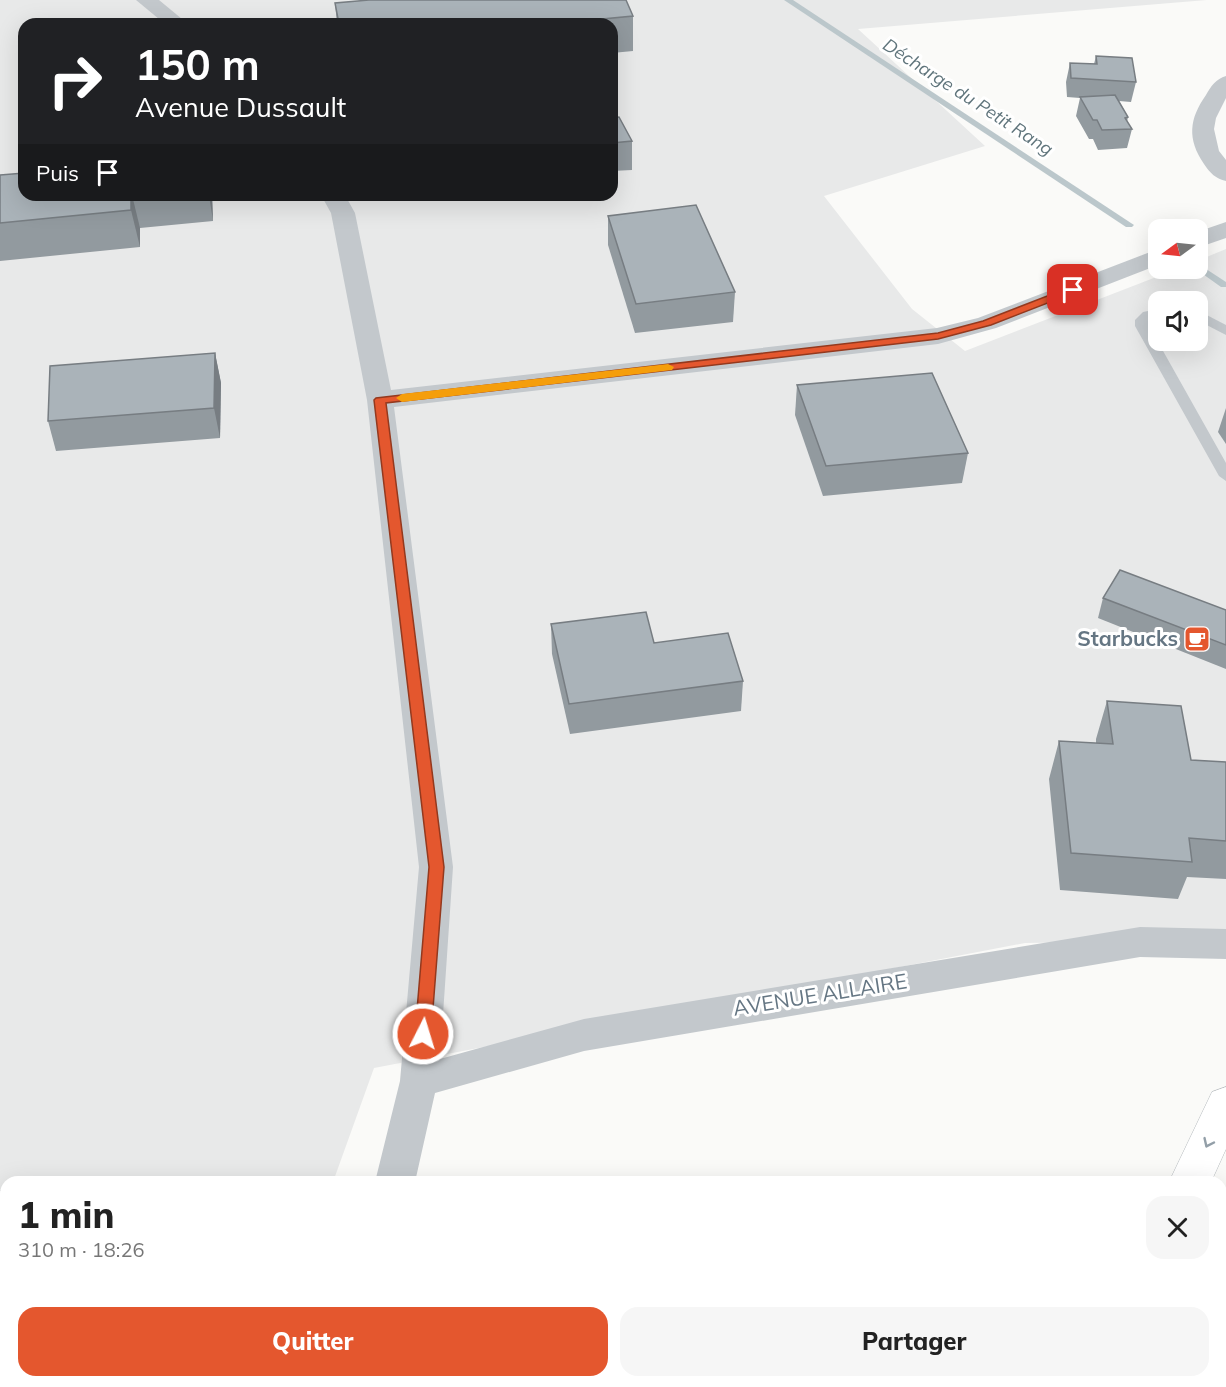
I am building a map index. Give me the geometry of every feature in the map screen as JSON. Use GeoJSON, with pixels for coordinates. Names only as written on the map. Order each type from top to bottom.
{"type":"FeatureCollection","features":[{"type":"Feature","properties":{"kind":"main road"},"geometry":{"type":"LineString","coordinates":[[1193,1176],[1226,1105]]}},
{"type":"Feature","properties":{"kind":"street"},"geometry":{"type":"LineString","coordinates":[[146,0],[170,18]]}},
{"type":"Feature","properties":{"kind":"street"},"geometry":{"type":"LineString","coordinates":[[1226,83],[1207,108],[1202,126],[1204,143],[1210,155],[1226,174]]}},
{"type":"Feature","properties":{"kind":"street"},"geometry":{"type":"LineString","coordinates":[[336,201],[343,213],[380,400],[436,867],[419,1081],[396,1176]]}},
{"type":"Feature","properties":{"kind":"street"},"geometry":{"type":"LineString","coordinates":[[1208,236],[1226,229]]}},
{"type":"Feature","properties":{"kind":"street"},"geometry":{"type":"LineString","coordinates":[[380,400],[938,336],[987,323],[1148,260]]}},
{"type":"Feature","properties":{"kind":"street","name":"AVENUE ALLAIRE"},"geometry":{"type":"LineString","coordinates":[[419,1081],[584,1035],[1140,942],[1226,944]]}},
{"type":"Feature","properties":{"kind":"lane"},"geometry":{"type":"LineString","coordinates":[[1148,315],[1142,320],[1142,326],[1148,337]]}},
{"type":"Feature","properties":{"kind":"lane"},"geometry":{"type":"LineString","coordinates":[[1208,320],[1226,331]]}},
{"type":"Feature","properties":{"kind":"lane"},"geometry":{"type":"LineString","coordinates":[[1156,351],[1226,476]]}},
{"type":"Feature","properties":{"kind":"shaded area"},"geometry":{"type":"Polygon","coordinates":[[[0,0],[1207,0],[858,29],[985,146],[824,196],[912,309],[965,351],[1151,279],[1208,279],[1208,256],[1226,249],[1226,940],[1025,943],[374,1068],[335,1176],[0,1176],[0,0]]]}},
{"type":"Feature","properties":{"kind":"building"},"geometry":{"type":"Polygon","coordinates":[[[369,0],[626,0],[633,16],[612,18],[338,18],[335,3],[369,0]]]}},
{"type":"Feature","properties":{"kind":"building"},"geometry":{"type":"Polygon","coordinates":[[[1096,56],[1132,58],[1136,82],[1071,78],[1070,63],[1097,64],[1096,56]]]}},
{"type":"Feature","properties":{"kind":"building"},"geometry":{"type":"Polygon","coordinates":[[[1115,95],[1132,129],[1102,130],[1097,120],[1093,120],[1080,97],[1115,95]]]}},
{"type":"Feature","properties":{"kind":"building"},"geometry":{"type":"Polygon","coordinates":[[[619,117],[632,141],[618,142],[619,117]]]}},
{"type":"Feature","properties":{"kind":"building"},"geometry":{"type":"Polygon","coordinates":[[[18,174],[18,201],[131,201],[131,210],[0,223],[0,175],[18,174]]]}},
{"type":"Feature","properties":{"kind":"building"},"geometry":{"type":"Polygon","coordinates":[[[696,205],[735,292],[636,304],[608,216],[696,205]]]}},
{"type":"Feature","properties":{"kind":"building"},"geometry":{"type":"Polygon","coordinates":[[[215,353],[214,408],[48,421],[50,366],[215,353]]]}},
{"type":"Feature","properties":{"kind":"building"},"geometry":{"type":"Polygon","coordinates":[[[932,373],[968,453],[826,466],[797,385],[932,373]]]}},
{"type":"Feature","properties":{"kind":"building"},"geometry":{"type":"Polygon","coordinates":[[[1120,570],[1226,610],[1226,645],[1103,598],[1120,570]]]}},
{"type":"Feature","properties":{"kind":"building"},"geometry":{"type":"Polygon","coordinates":[[[646,612],[654,643],[728,633],[743,681],[569,704],[551,624],[646,612]]]}},
{"type":"Feature","properties":{"kind":"building"},"geometry":{"type":"Polygon","coordinates":[[[1107,701],[1181,706],[1191,760],[1226,762],[1226,841],[1189,838],[1192,862],[1071,853],[1059,741],[1113,744],[1107,701]]]}},
{"type":"Feature","properties":{"kind":"waterway","name":"Décharge du Petit Rang"},"geometry":{"type":"LineString","coordinates":[[788,0],[1129,225]]}},
{"type":"Feature","properties":{"kind":"waterway","name":"Décharge du Petit Rang"},"geometry":{"type":"LineString","coordinates":[[1208,274],[1224,285]]}},
{"type":"Feature","properties":{"kind":"slow traffic"},"geometry":{"type":"LineString","coordinates":[[402,398],[668,367]]}},
{"type":"Feature","properties":{"kind":"place","name":"Starbucks"},"geometry":{"type":"Point","coordinates":[1197,639]}},
{"type":"Feature","properties":{"kind":"route"},"geometry":{"type":"LineString","coordinates":[[423,1034],[436,867],[380,400],[938,336],[987,323],[1073,290]]}}]}
